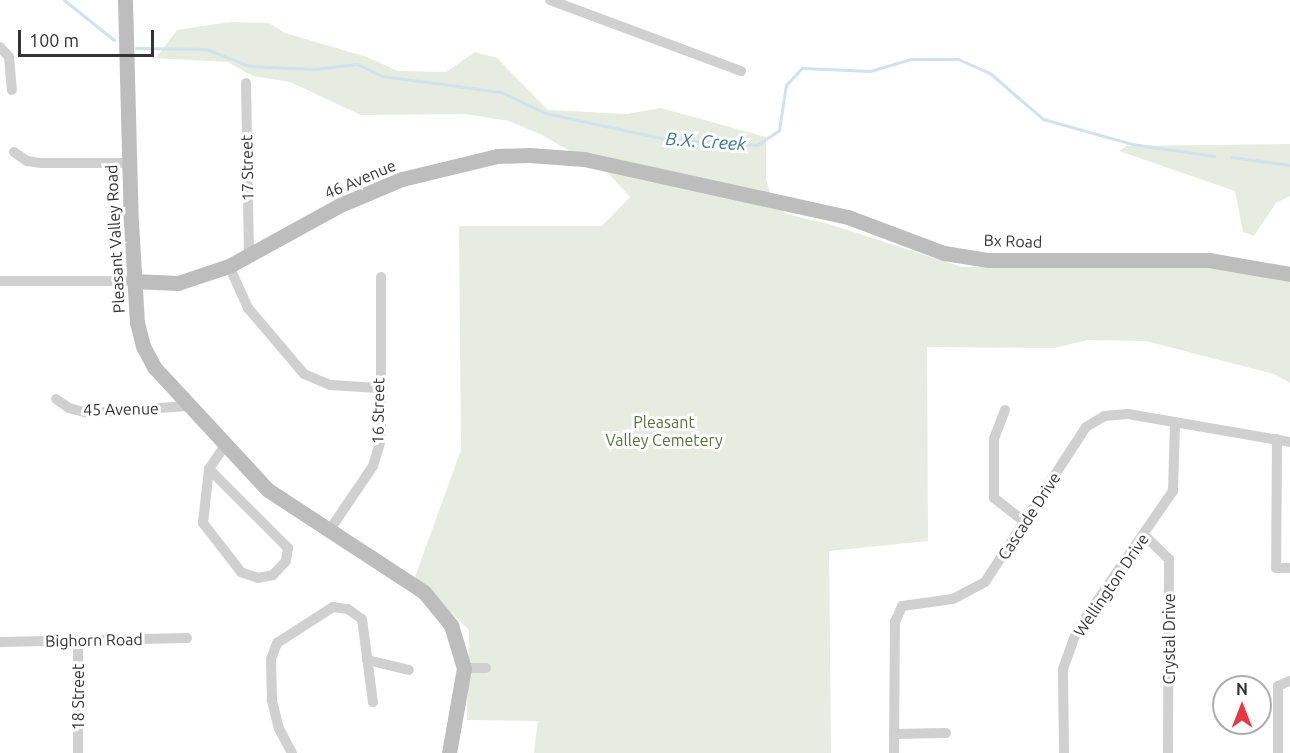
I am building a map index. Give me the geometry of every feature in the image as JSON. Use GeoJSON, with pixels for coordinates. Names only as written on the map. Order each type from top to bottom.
{"type":"FeatureCollection","features":[{"type":"Feature","properties":{"kind":"street","name":"Pleasant Valley Road"},"geometry":{"type":"LineString","coordinates":[[125,0],[134,281],[143,346],[154,367],[267,490],[424,592],[451,625],[464,668],[449,753]]}},
{"type":"Feature","properties":{"kind":"street"},"geometry":{"type":"LineString","coordinates":[[550,0],[741,71]]}},
{"type":"Feature","properties":{"kind":"street"},"geometry":{"type":"LineString","coordinates":[[0,47],[9,57],[12,90]]}},
{"type":"Feature","properties":{"kind":"street","name":"17 Street"},"geometry":{"type":"LineString","coordinates":[[246,83],[249,254]]}},
{"type":"Feature","properties":{"kind":"street"},"geometry":{"type":"LineString","coordinates":[[14,152],[27,161],[42,163],[129,163]]}},
{"type":"Feature","properties":{"kind":"street","name":"46 Avenue"},"geometry":{"type":"LineString","coordinates":[[0,281],[178,283],[229,266],[340,205],[402,179],[497,156],[584,159],[743,194]]}},
{"type":"Feature","properties":{"kind":"street","name":"Bx Road"},"geometry":{"type":"LineString","coordinates":[[743,194],[848,217],[944,253],[988,260],[1209,260],[1290,274]]}},
{"type":"Feature","properties":{"kind":"street"},"geometry":{"type":"LineString","coordinates":[[229,266],[248,308],[304,374],[330,385],[378,388]]}},
{"type":"Feature","properties":{"kind":"street","name":"16 Street"},"geometry":{"type":"LineString","coordinates":[[329,531],[373,466],[381,440],[378,388],[381,277]]}},
{"type":"Feature","properties":{"kind":"street","name":"45 Avenue"},"geometry":{"type":"LineString","coordinates":[[56,399],[69,408],[88,413],[188,406]]}},
{"type":"Feature","properties":{"kind":"street"},"geometry":{"type":"LineString","coordinates":[[1005,410],[994,440],[994,498],[1025,522]]}},
{"type":"Feature","properties":{"kind":"street","name":"Cascade Drive"},"geometry":{"type":"LineString","coordinates":[[894,753],[895,622],[902,606],[953,599],[985,582],[1086,427],[1104,416],[1128,414],[1290,442]]}},
{"type":"Feature","properties":{"kind":"street","name":"Wellington Drive"},"geometry":{"type":"LineString","coordinates":[[1064,753],[1063,669],[1077,630],[1173,491],[1175,422]]}},
{"type":"Feature","properties":{"kind":"street"},"geometry":{"type":"LineString","coordinates":[[1277,439],[1276,568],[1290,568]]}},
{"type":"Feature","properties":{"kind":"street"},"geometry":{"type":"LineString","coordinates":[[209,469],[288,548],[286,561],[273,575],[258,578],[241,572],[203,523],[209,469],[225,445]]}},
{"type":"Feature","properties":{"kind":"street","name":"Crystal Drive"},"geometry":{"type":"LineString","coordinates":[[1144,535],[1169,559],[1168,753]]}},
{"type":"Feature","properties":{"kind":"street"},"geometry":{"type":"LineString","coordinates":[[292,753],[279,729],[272,700],[271,659],[277,643],[333,608],[348,609],[362,619],[373,702]]}},
{"type":"Feature","properties":{"kind":"street","name":"Bighorn Road"},"geometry":{"type":"LineString","coordinates":[[0,642],[187,638]]}},
{"type":"Feature","properties":{"kind":"street","name":"18 Street"},"geometry":{"type":"LineString","coordinates":[[78,642],[78,753]]}},
{"type":"Feature","properties":{"kind":"street"},"geometry":{"type":"LineString","coordinates":[[367,660],[409,670]]}},
{"type":"Feature","properties":{"kind":"street"},"geometry":{"type":"LineString","coordinates":[[464,668],[486,668]]}},
{"type":"Feature","properties":{"kind":"street"},"geometry":{"type":"LineString","coordinates":[[1278,753],[1278,686],[1290,681]]}},
{"type":"Feature","properties":{"kind":"street"},"geometry":{"type":"LineString","coordinates":[[894,734],[946,733]]}},
{"type":"Feature","properties":{"kind":"green space","name":"Pleasant Valley Cemetery"},"geometry":{"type":"Polygon","coordinates":[[[230,22],[269,23],[285,33],[367,57],[398,71],[446,72],[475,52],[497,58],[548,110],[627,114],[661,108],[766,137],[766,179],[772,200],[786,214],[829,224],[962,267],[1207,267],[1290,281],[1290,383],[1274,374],[1146,341],[1088,340],[1054,348],[927,347],[928,541],[829,551],[831,753],[534,753],[538,721],[467,720],[469,630],[415,577],[461,450],[459,226],[602,226],[630,197],[608,173],[542,135],[509,121],[466,114],[361,115],[290,82],[253,76],[228,62],[156,58],[177,30],[230,22]]]}},
{"type":"Feature","properties":{"kind":"green space"},"geometry":{"type":"Polygon","coordinates":[[[1290,144],[1290,196],[1276,203],[1254,236],[1243,232],[1235,191],[1119,151],[1126,146],[1290,144]]]}},
{"type":"Feature","properties":{"kind":"waterway","name":"B.X. Creek"},"geometry":{"type":"LineString","coordinates":[[64,0],[114,40]]}},
{"type":"Feature","properties":{"kind":"waterway","name":"B.X. Creek"},"geometry":{"type":"LineString","coordinates":[[136,48],[206,49],[249,66],[315,69],[357,64],[382,76],[501,92],[545,113],[665,139],[757,145],[779,130],[786,85],[802,68],[870,71],[911,59],[958,59],[991,74],[1043,119],[1132,144],[1214,156]]}},
{"type":"Feature","properties":{"kind":"waterway","name":"B.X. Creek"},"geometry":{"type":"LineString","coordinates":[[1232,157],[1290,165]]}}]}
